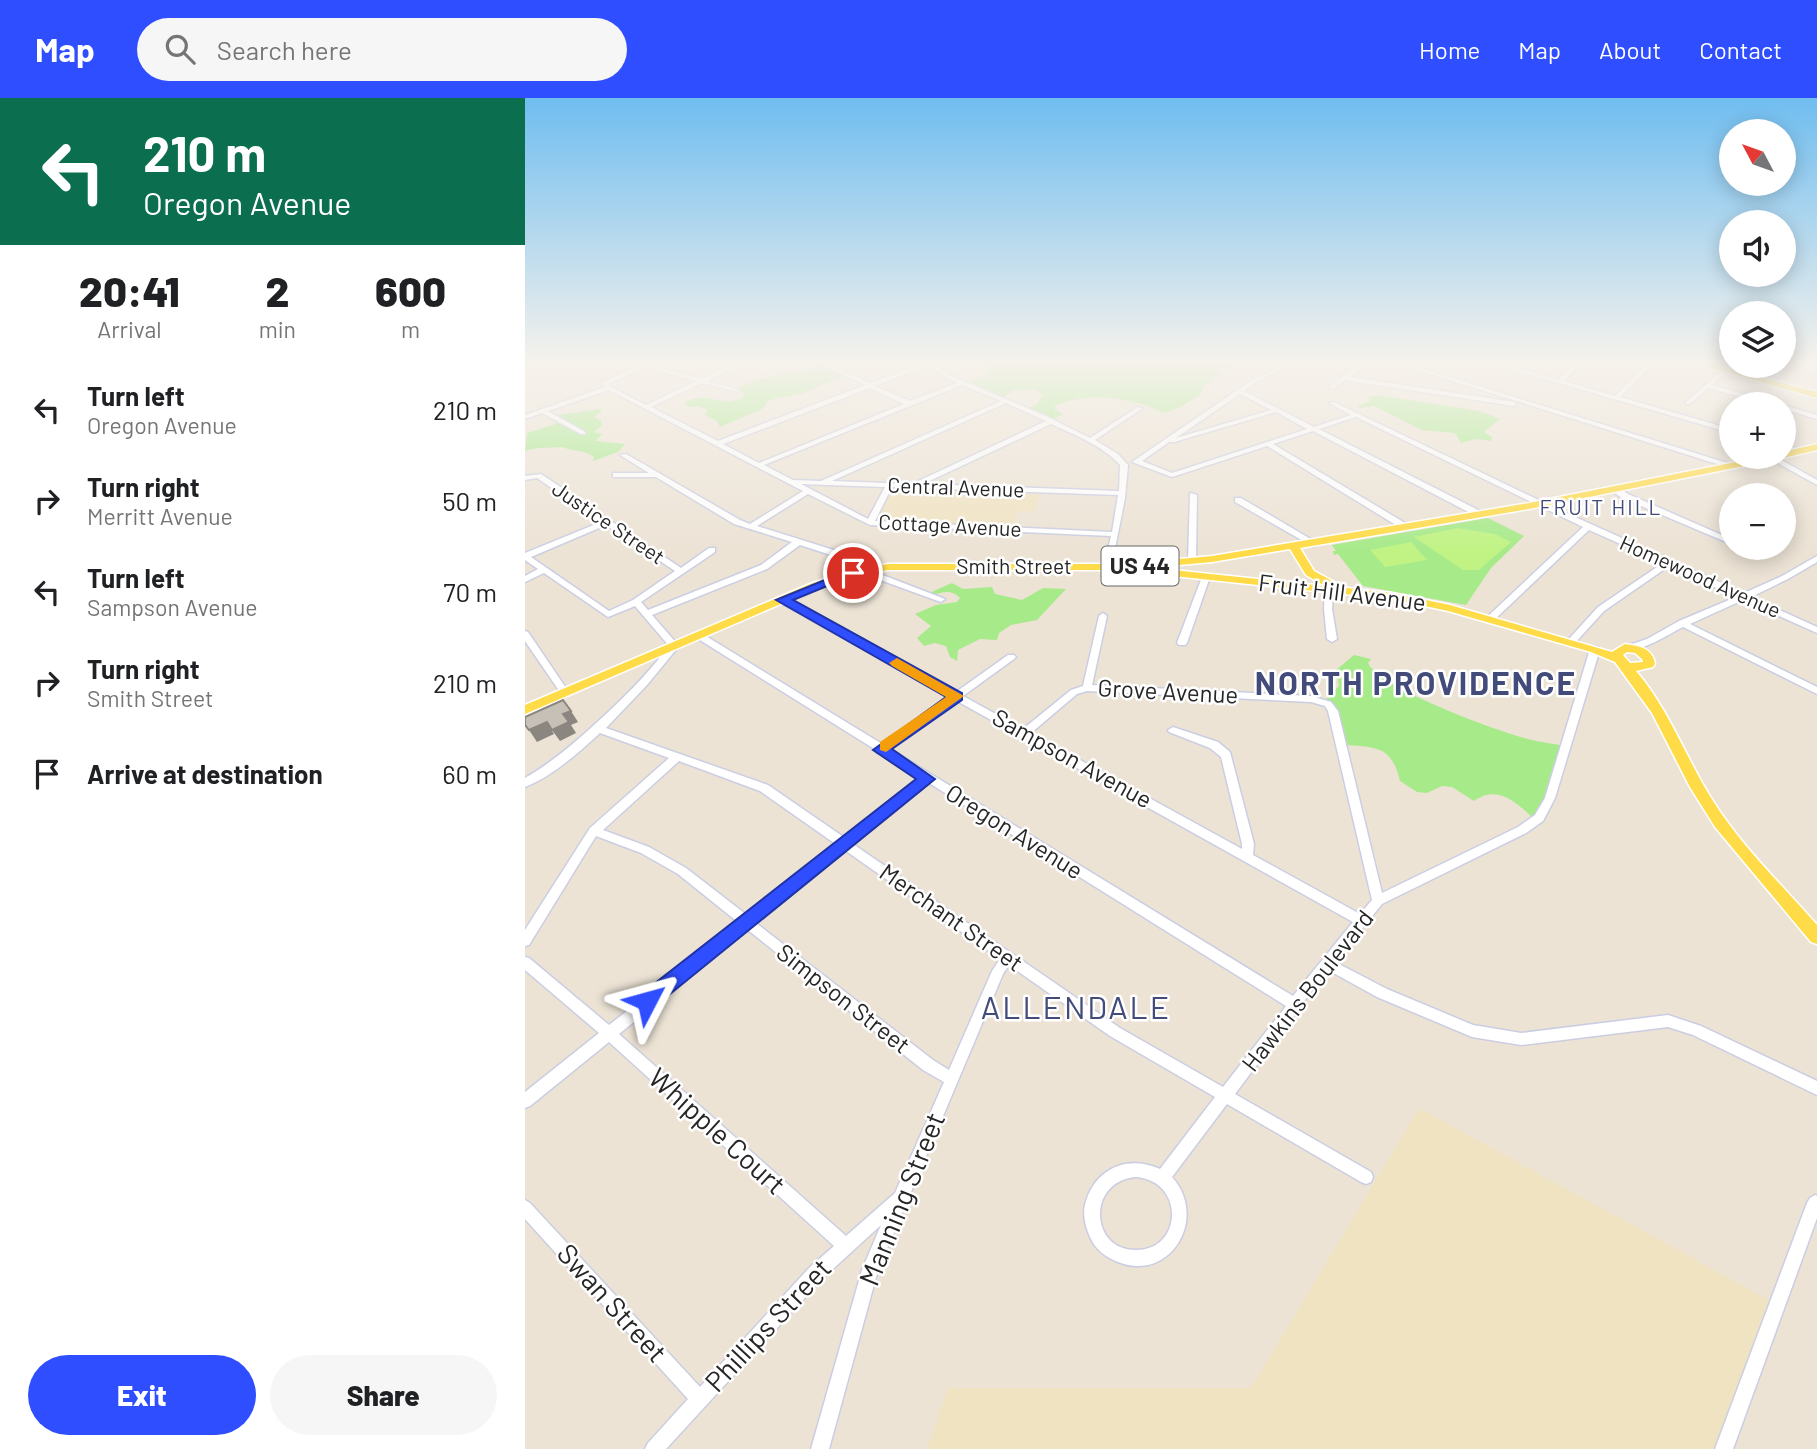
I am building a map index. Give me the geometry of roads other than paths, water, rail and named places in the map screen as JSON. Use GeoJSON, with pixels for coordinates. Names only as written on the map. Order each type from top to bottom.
{"type":"FeatureCollection","features":[{"type":"Feature","properties":{"kind":"main road"},"geometry":{"type":"LineString","coordinates":[[1796,452],[1817,447]]}},
{"type":"Feature","properties":{"kind":"main road","name":"Smith Street"},"geometry":{"type":"LineString","coordinates":[[525,710],[782,600],[859,572],[897,567],[1125,567],[1192,561],[1407,528],[1719,469]]}},
{"type":"Feature","properties":{"kind":"main road"},"geometry":{"type":"LineString","coordinates":[[1294,547],[1310,573],[1328,584],[1358,592]]}},
{"type":"Feature","properties":{"kind":"main road","name":"Fruit Hill Avenue"},"geometry":{"type":"LineString","coordinates":[[1125,567],[1412,599],[1621,655],[1645,671],[1694,782],[1730,838],[1817,937]]}},
{"type":"Feature","properties":{"kind":"main road"},"geometry":{"type":"LineString","coordinates":[[1295,587],[1308,579],[1310,573]]}},
{"type":"Feature","properties":{"kind":"main road"},"geometry":{"type":"LineString","coordinates":[[1621,655],[1642,652],[1645,671]]}},
{"type":"Feature","properties":{"kind":"street"},"geometry":{"type":"LineString","coordinates":[[570,426],[583,433]]}},
{"type":"Feature","properties":{"kind":"street","name":"Cottage Avenue"},"geometry":{"type":"LineString","coordinates":[[684,426],[870,523],[1114,534]]}},
{"type":"Feature","properties":{"kind":"street"},"geometry":{"type":"LineString","coordinates":[[717,443],[762,426]]}},
{"type":"Feature","properties":{"kind":"street"},"geometry":{"type":"LineString","coordinates":[[759,465],[855,426]]}},
{"type":"Feature","properties":{"kind":"street"},"geometry":{"type":"LineString","coordinates":[[821,484],[950,426]]}},
{"type":"Feature","properties":{"kind":"street"},"geometry":{"type":"LineString","coordinates":[[913,486],[1040,426]]}},
{"type":"Feature","properties":{"kind":"street"},"geometry":{"type":"LineString","coordinates":[[1058,426],[1111,450],[1123,463],[1125,471],[1108,567]]}},
{"type":"Feature","properties":{"kind":"street"},"geometry":{"type":"LineString","coordinates":[[1091,440],[1112,426]]}},
{"type":"Feature","properties":{"kind":"street"},"geometry":{"type":"LineString","coordinates":[[1139,462],[1191,426]]}},
{"type":"Feature","properties":{"kind":"street"},"geometry":{"type":"LineString","coordinates":[[1169,442],[1223,426]]}},
{"type":"Feature","properties":{"kind":"street"},"geometry":{"type":"LineString","coordinates":[[1308,426],[1481,515]]}},
{"type":"Feature","properties":{"kind":"street"},"geometry":{"type":"LineString","coordinates":[[1123,463],[1139,462],[1173,475],[1323,426]]}},
{"type":"Feature","properties":{"kind":"street","name":"Homewood Avenue"},"geometry":{"type":"LineString","coordinates":[[1379,426],[1540,504],[1817,630]]}},
{"type":"Feature","properties":{"kind":"street"},"geometry":{"type":"LineString","coordinates":[[1603,426],[1719,462]]}},
{"type":"Feature","properties":{"kind":"street"},"geometry":{"type":"LineString","coordinates":[[1268,444],[1407,528]]}},
{"type":"Feature","properties":{"kind":"street"},"geometry":{"type":"LineString","coordinates":[[625,455],[723,515],[750,527],[842,556],[859,572],[941,599]]}},
{"type":"Feature","properties":{"kind":"street"},"geometry":{"type":"LineString","coordinates":[[1793,469],[1817,483]]}},
{"type":"Feature","properties":{"kind":"street"},"geometry":{"type":"LineString","coordinates":[[616,475],[654,475]]}},
{"type":"Feature","properties":{"kind":"street","name":"Justice Street"},"geometry":{"type":"LineString","coordinates":[[525,478],[535,476],[680,571]]}},
{"type":"Feature","properties":{"kind":"street","name":"Central Avenue"},"geometry":{"type":"LineString","coordinates":[[792,482],[1121,493]]}},
{"type":"Feature","properties":{"kind":"street"},"geometry":{"type":"LineString","coordinates":[[870,523],[889,486]]}},
{"type":"Feature","properties":{"kind":"street"},"geometry":{"type":"LineString","coordinates":[[1616,490],[1719,537]]}},
{"type":"Feature","properties":{"kind":"street"},"geometry":{"type":"LineString","coordinates":[[750,527],[808,491]]}},
{"type":"Feature","properties":{"kind":"street"},"geometry":{"type":"LineString","coordinates":[[1192,561],[1193,495]]}},
{"type":"Feature","properties":{"kind":"street"},"geometry":{"type":"LineString","coordinates":[[1238,500],[1315,544]]}},
{"type":"Feature","properties":{"kind":"street"},"geometry":{"type":"LineString","coordinates":[[607,522],[526,556],[608,614],[636,602],[712,550]]}},
{"type":"Feature","properties":{"kind":"street"},"geometry":{"type":"LineString","coordinates":[[1490,619],[1588,526]]}},
{"type":"Feature","properties":{"kind":"street"},"geometry":{"type":"LineString","coordinates":[[646,614],[764,567],[798,541]]}},
{"type":"Feature","properties":{"kind":"street"},"geometry":{"type":"LineString","coordinates":[[1621,655],[1659,638],[1682,623],[1815,562]]}},
{"type":"Feature","properties":{"kind":"street"},"geometry":{"type":"LineString","coordinates":[[1571,642],[1601,609],[1668,563]]}},
{"type":"Feature","properties":{"kind":"street"},"geometry":{"type":"LineString","coordinates":[[525,579],[543,570]]}},
{"type":"Feature","properties":{"kind":"street"},"geometry":{"type":"LineString","coordinates":[[1182,643],[1206,577]]}},
{"type":"Feature","properties":{"kind":"street"},"geometry":{"type":"LineString","coordinates":[[1329,590],[1332,639]]}},
{"type":"Feature","properties":{"kind":"street","name":"Sampson Avenue"},"geometry":{"type":"LineString","coordinates":[[782,600],[1361,920]]}},
{"type":"Feature","properties":{"kind":"street"},"geometry":{"type":"LineString","coordinates":[[525,783],[552,768],[597,728],[674,646],[636,602]]}},
{"type":"Feature","properties":{"kind":"street"},"geometry":{"type":"LineString","coordinates":[[1087,688],[1103,616]]}},
{"type":"Feature","properties":{"kind":"street"},"geometry":{"type":"LineString","coordinates":[[1682,623],[1817,691]]}},
{"type":"Feature","properties":{"kind":"street"},"geometry":{"type":"LineString","coordinates":[[525,634],[565,693]]}},
{"type":"Feature","properties":{"kind":"street","name":"Oregon Avenue"},"geometry":{"type":"LineString","coordinates":[[698,635],[1296,1005]]}},
{"type":"Feature","properties":{"kind":"street"},"geometry":{"type":"LineString","coordinates":[[1645,671],[1659,638]]}},
{"type":"Feature","properties":{"kind":"street"},"geometry":{"type":"LineString","coordinates":[[1378,901],[1512,835],[1539,818],[1550,798],[1595,649]]}},
{"type":"Feature","properties":{"kind":"street"},"geometry":{"type":"LineString","coordinates":[[881,750],[1011,657]]}},
{"type":"Feature","properties":{"kind":"street","name":"Grove Avenue"},"geometry":{"type":"LineString","coordinates":[[1024,733],[1074,692],[1087,688],[1311,699],[1328,704]]}},
{"type":"Feature","properties":{"kind":"street","name":"Hawkins Boulevard"},"geometry":{"type":"LineString","coordinates":[[1163,1177],[1326,963],[1378,901],[1333,711],[1328,704]]}},
{"type":"Feature","properties":{"kind":"street","name":"Merchant Street"},"geometry":{"type":"LineString","coordinates":[[597,728],[764,788],[1115,1032],[1366,1177]]}},
{"type":"Feature","properties":{"kind":"street"},"geometry":{"type":"LineString","coordinates":[[1173,730],[1221,749],[1229,762],[1248,844],[1247,856]]}},
{"type":"Feature","properties":{"kind":"street"},"geometry":{"type":"LineString","coordinates":[[525,942],[594,831],[678,756]]}},
{"type":"Feature","properties":{"kind":"street"},"geometry":{"type":"LineString","coordinates":[[525,1101],[745,922],[927,779]]}},
{"type":"Feature","properties":{"kind":"street","name":"Simpson Street"},"geometry":{"type":"LineString","coordinates":[[594,831],[645,850],[672,864],[929,1065],[952,1079]]}},
{"type":"Feature","properties":{"kind":"street","name":"Manning Street"},"geometry":{"type":"LineString","coordinates":[[820,1449],[870,1270],[1007,957]]}},
{"type":"Feature","properties":{"kind":"street","name":"Whipple Court"},"geometry":{"type":"LineString","coordinates":[[525,962],[608,1032],[845,1246]]}},
{"type":"Feature","properties":{"kind":"street"},"geometry":{"type":"LineString","coordinates":[[1326,963],[1394,999],[1472,1031],[1521,1039],[1668,1021],[1696,1030],[1817,1088]]}},
{"type":"Feature","properties":{"kind":"street"},"geometry":{"type":"LineString","coordinates":[[1132,1168],[1143,1168],[1163,1177],[1177,1195],[1179,1206],[1179,1218],[1171,1240],[1163,1249],[1141,1259],[1129,1259],[1108,1249],[1101,1241],[1093,1218],[1094,1206],[1103,1185],[1121,1171],[1132,1168]]}},
{"type":"Feature","properties":{"kind":"street","name":"Phillips Street"},"geometry":{"type":"LineString","coordinates":[[654,1449],[845,1246],[902,1197]]}},
{"type":"Feature","properties":{"kind":"street"},"geometry":{"type":"LineString","coordinates":[[1724,1449],[1815,1203]]}},
{"type":"Feature","properties":{"kind":"street","name":"Swan Street"},"geometry":{"type":"LineString","coordinates":[[525,1208],[699,1399]]}},
{"type":"Feature","properties":{"kind":"district","name":"FRUIT HILL"},"geometry":{"type":"Point","coordinates":[1601,508]}},
{"type":"Feature","properties":{"kind":"district","name":"NORTH PROVIDENCE"},"geometry":{"type":"Point","coordinates":[1416,684]}},
{"type":"Feature","properties":{"kind":"district","name":"ALLENDALE"},"geometry":{"type":"Point","coordinates":[1076,1008]}}]}
